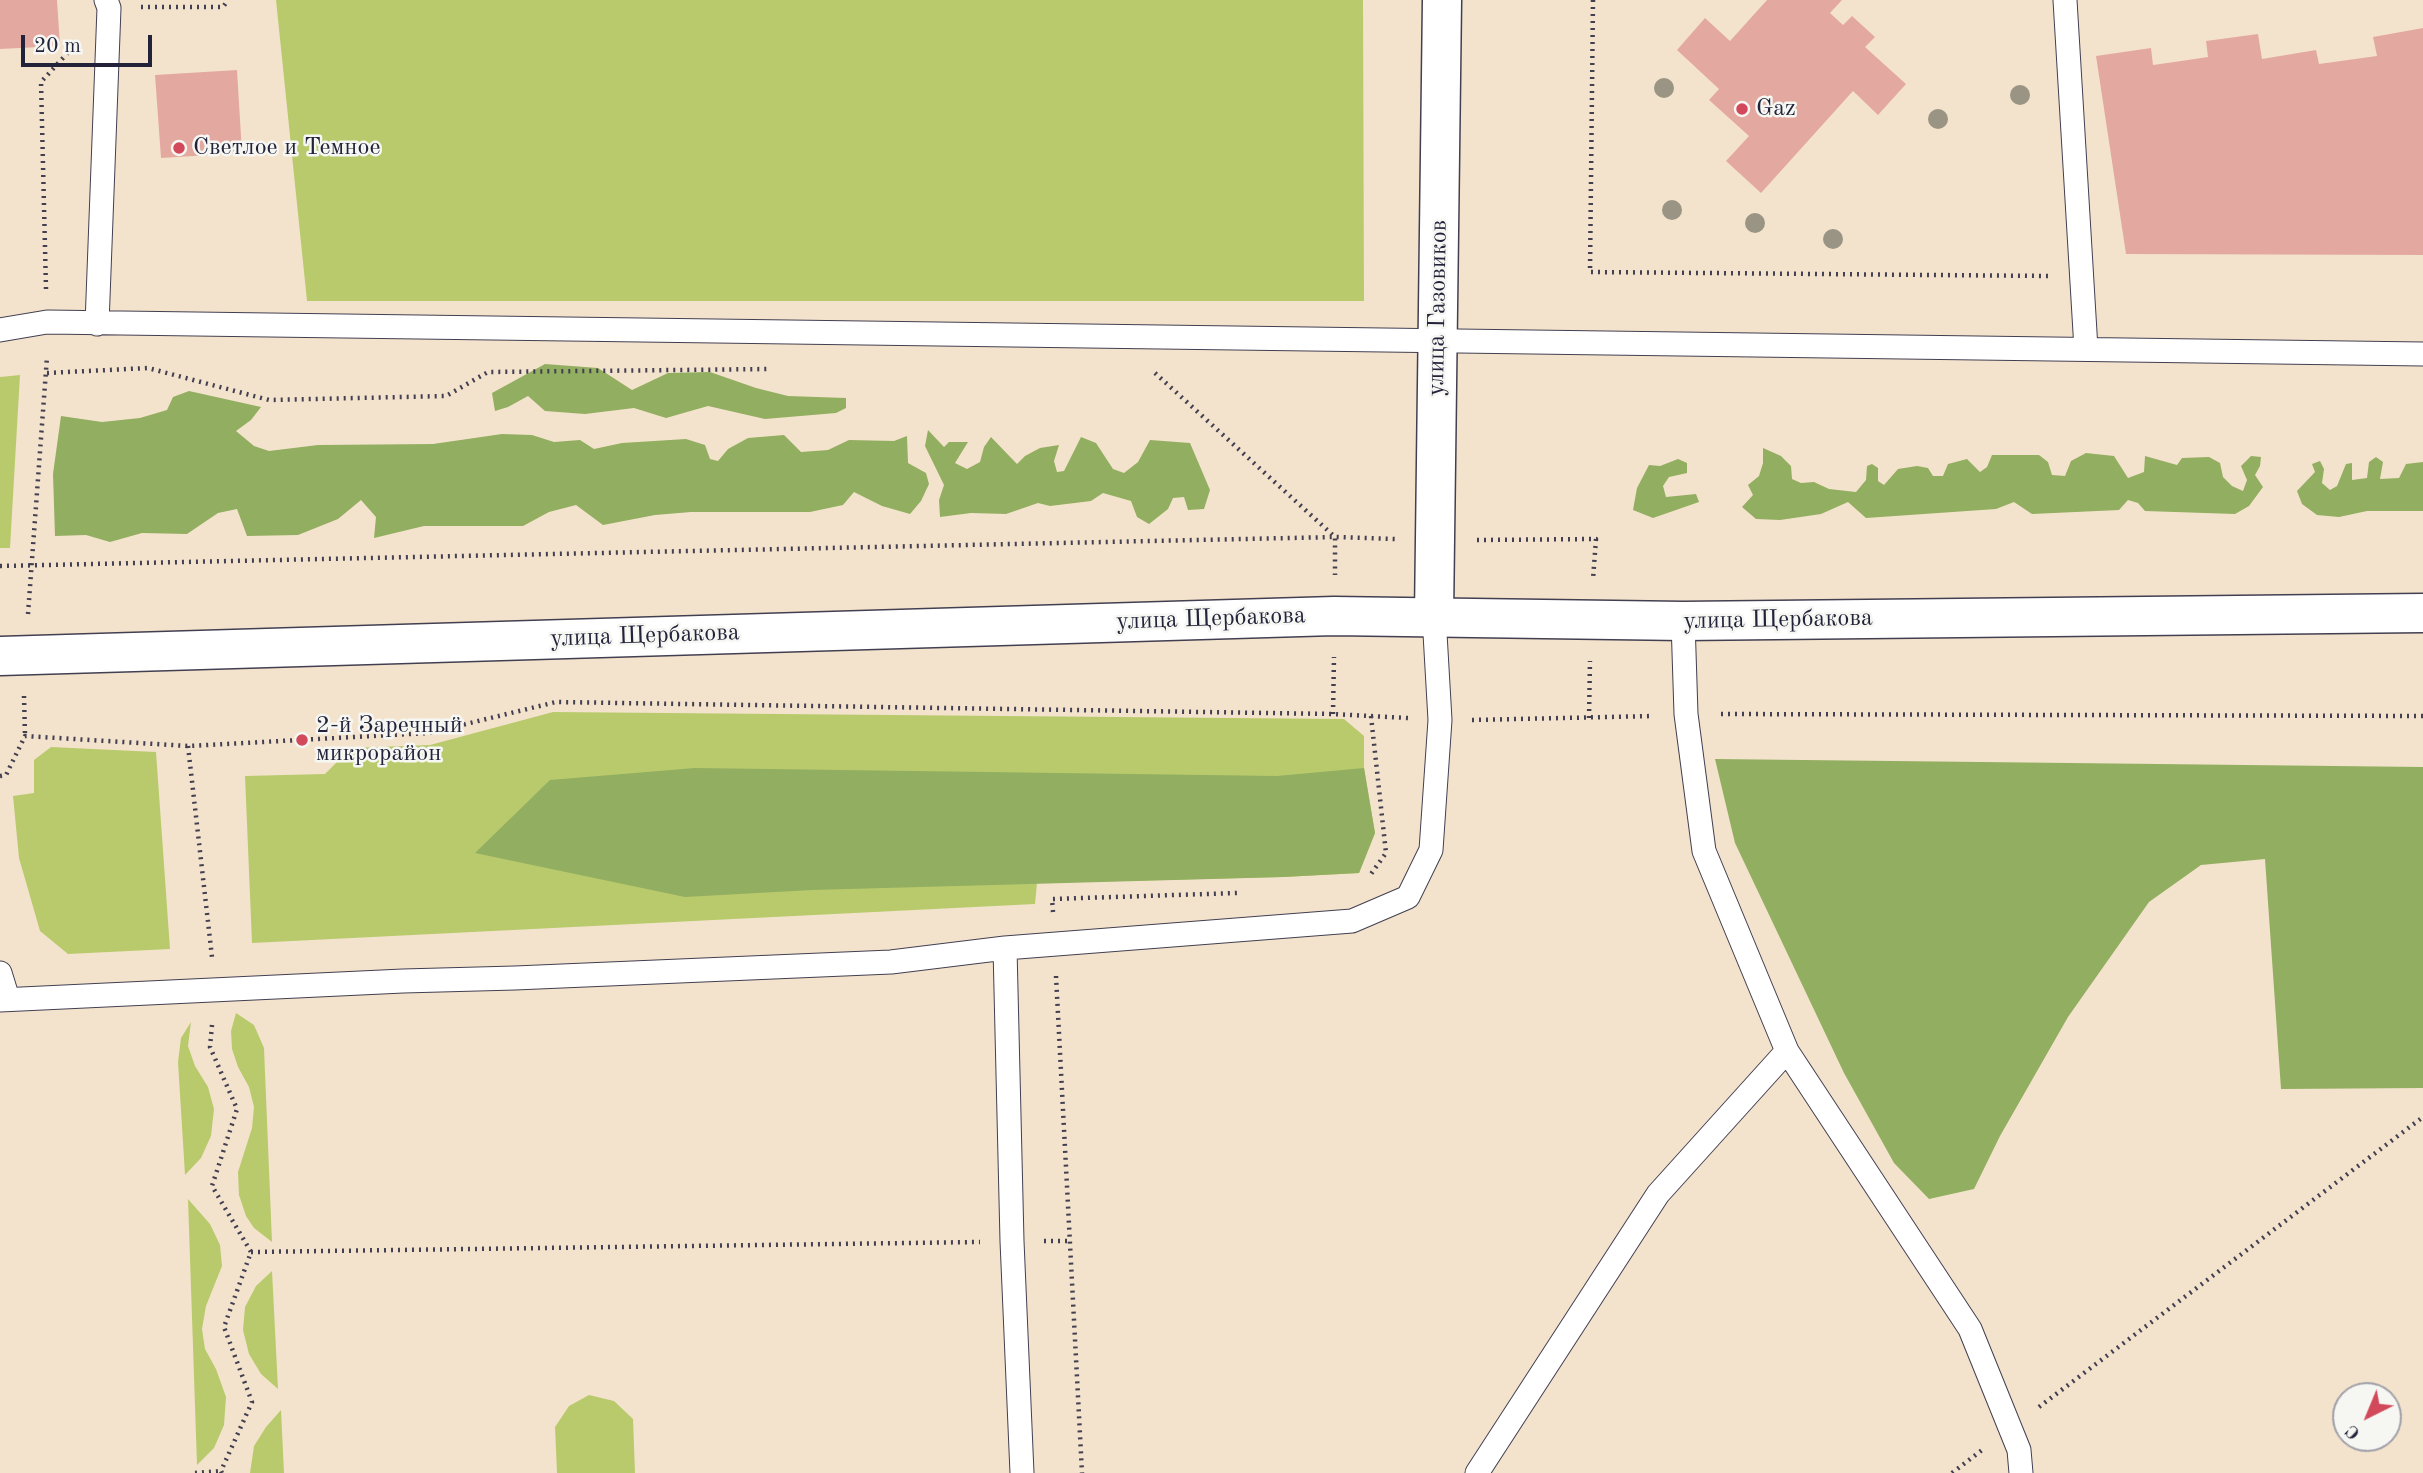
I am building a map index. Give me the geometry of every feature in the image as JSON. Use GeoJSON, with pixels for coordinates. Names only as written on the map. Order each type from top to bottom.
{"type":"FeatureCollection","features":[{"type":"Feature","properties":{"kind":"main road","name":"улица Газовиков"},"geometry":{"type":"LineString","coordinates":[[1434,617],[1442,0]]}},
{"type":"Feature","properties":{"kind":"main road","name":"улица Щербакова"},"geometry":{"type":"LineString","coordinates":[[0,656],[1334,615],[1683,621],[2423,613]]}},
{"type":"Feature","properties":{"kind":"lane"},"geometry":{"type":"LineString","coordinates":[[2065,0],[2086,349]]}},
{"type":"Feature","properties":{"kind":"lane"},"geometry":{"type":"LineString","coordinates":[[97,324],[107,4]]}},
{"type":"Feature","properties":{"kind":"lane"},"geometry":{"type":"LineString","coordinates":[[0,330],[47,322],[2423,354]]}},
{"type":"Feature","properties":{"kind":"lane"},"geometry":{"type":"LineString","coordinates":[[0,974],[4,999],[216,991],[891,962],[1005,948],[1352,921],[1408,897],[1430,850],[1440,720],[1434,617]]}},
{"type":"Feature","properties":{"kind":"lane"},"geometry":{"type":"LineString","coordinates":[[1683,621],[1686,714],[1704,851],[1787,1051],[1970,1329],[2019,1450],[2021,1473]]}},
{"type":"Feature","properties":{"kind":"lane"},"geometry":{"type":"LineString","coordinates":[[1005,948],[1012,1241],[1022,1473]]}},
{"type":"Feature","properties":{"kind":"lane"},"geometry":{"type":"LineString","coordinates":[[1477,1473],[1658,1194],[1787,1051]]}},
{"type":"Feature","properties":{"kind":"path"},"geometry":{"type":"LineString","coordinates":[[107,4],[223,7],[228,0]]}},
{"type":"Feature","properties":{"kind":"path"},"geometry":{"type":"LineString","coordinates":[[1593,0],[1590,272],[2081,276]]}},
{"type":"Feature","properties":{"kind":"path"},"geometry":{"type":"LineString","coordinates":[[1147,366],[1335,537],[1333,713]]}},
{"type":"Feature","properties":{"kind":"path"},"geometry":{"type":"LineString","coordinates":[[47,373],[148,368],[269,400],[446,396],[488,372],[776,369]]}},
{"type":"Feature","properties":{"kind":"path"},"geometry":{"type":"LineString","coordinates":[[0,566],[1335,537],[1435,541],[1596,538],[1589,718]]}},
{"type":"Feature","properties":{"kind":"path"},"geometry":{"type":"LineString","coordinates":[[0,776],[6,775],[24,736],[188,746],[429,733],[556,702],[1333,713],[1440,720],[1686,714],[2423,716]]}},
{"type":"Feature","properties":{"kind":"path"},"geometry":{"type":"LineString","coordinates":[[1367,880],[1385,853],[1371,716]]}},
{"type":"Feature","properties":{"kind":"path"},"geometry":{"type":"LineString","coordinates":[[188,746],[216,991],[210,1047],[237,1109],[212,1186],[251,1252]]}},
{"type":"Feature","properties":{"kind":"path"},"geometry":{"type":"LineString","coordinates":[[1082,1473],[1052,899],[1240,892]]}},
{"type":"Feature","properties":{"kind":"path"},"geometry":{"type":"LineString","coordinates":[[1952,1473],[2423,1117]]}},
{"type":"Feature","properties":{"kind":"path"},"geometry":{"type":"LineString","coordinates":[[251,1252],[1068,1241]]}},
{"type":"Feature","properties":{"kind":"path"},"geometry":{"type":"LineString","coordinates":[[195,1473],[222,1472],[252,1402],[224,1327],[251,1252]]}},
{"type":"Feature","properties":{"kind":"green space"},"geometry":{"type":"Polygon","coordinates":[[[276,0],[1363,0],[1364,301],[307,301],[276,0]]]}},
{"type":"Feature","properties":{"kind":"green space"},"geometry":{"type":"Polygon","coordinates":[[[545,364],[598,368],[632,390],[668,373],[710,372],[788,396],[846,398],[846,408],[836,413],[765,419],[708,406],[666,418],[634,408],[585,414],[545,411],[528,396],[495,411],[492,393],[545,364]]]}},
{"type":"Feature","properties":{"kind":"green space"},"geometry":{"type":"Polygon","coordinates":[[[20,375],[10,548],[0,548],[0,377],[20,375]]]}},
{"type":"Feature","properties":{"kind":"green space"},"geometry":{"type":"Polygon","coordinates":[[[189,391],[261,407],[251,420],[236,431],[254,446],[269,451],[318,445],[433,444],[502,434],[532,435],[554,442],[580,440],[594,449],[622,443],[686,439],[705,445],[710,459],[718,461],[728,449],[748,438],[784,435],[801,452],[828,450],[849,440],[894,441],[907,436],[908,463],[926,473],[929,484],[921,501],[910,514],[882,506],[854,492],[843,505],[810,512],[691,512],[655,515],[603,525],[576,505],[549,512],[523,526],[424,526],[374,538],[376,517],[361,500],[338,519],[298,535],[247,536],[237,509],[218,513],[187,534],[142,533],[110,542],[86,535],[55,536],[53,474],[61,416],[102,422],[140,418],[167,410],[173,397],[189,391]]]}},
{"type":"Feature","properties":{"kind":"green space"},"geometry":{"type":"Polygon","coordinates":[[[928,430],[944,447],[949,442],[968,442],[955,463],[967,469],[980,462],[984,447],[991,437],[1017,464],[1040,448],[1059,445],[1054,461],[1057,472],[1064,471],[1081,437],[1096,443],[1113,469],[1124,473],[1138,462],[1150,440],[1190,443],[1210,490],[1204,509],[1188,510],[1184,497],[1173,498],[1168,509],[1149,524],[1137,517],[1131,501],[1103,493],[1091,501],[1050,506],[1038,503],[1006,514],[971,513],[940,517],[939,500],[944,485],[925,446],[928,430]]]}},
{"type":"Feature","properties":{"kind":"green space"},"geometry":{"type":"Polygon","coordinates":[[[1763,448],[1781,456],[1791,466],[1792,479],[1801,483],[1814,482],[1829,489],[1856,492],[1866,480],[1867,466],[1872,464],[1878,468],[1878,481],[1884,485],[1898,469],[1917,466],[1928,468],[1933,476],[1943,476],[1948,464],[1967,459],[1980,472],[1987,467],[1992,455],[2039,455],[2048,462],[2052,475],[2065,476],[2071,461],[2086,453],[2114,456],[2128,478],[2144,472],[2145,456],[2177,465],[2182,458],[2209,457],[2220,463],[2223,477],[2232,486],[2243,491],[2247,480],[2241,466],[2251,456],[2261,457],[2255,475],[2263,487],[2249,506],[2235,514],[2145,511],[2138,503],[2128,500],[2119,510],[2032,514],[2014,502],[1996,509],[1866,518],[1848,502],[1821,514],[1780,520],[1756,519],[1742,507],[1753,495],[1748,485],[1759,476],[1763,463],[1763,448]]]}},
{"type":"Feature","properties":{"kind":"green space"},"geometry":{"type":"Polygon","coordinates":[[[2376,457],[2383,462],[2380,479],[2399,478],[2406,464],[2423,462],[2423,511],[2367,511],[2339,517],[2317,515],[2302,504],[2297,491],[2315,472],[2312,464],[2320,461],[2324,469],[2322,483],[2330,490],[2337,486],[2346,464],[2352,463],[2352,480],[2367,478],[2369,462],[2376,457]]]}},
{"type":"Feature","properties":{"kind":"green space"},"geometry":{"type":"Polygon","coordinates":[[[1678,459],[1687,463],[1687,473],[1669,477],[1663,486],[1666,497],[1696,494],[1699,502],[1653,518],[1633,510],[1637,488],[1649,465],[1660,466],[1678,459]]]}},
{"type":"Feature","properties":{"kind":"green space"},"geometry":{"type":"Polygon","coordinates":[[[553,712],[1344,719],[1364,736],[1364,768],[1375,833],[1359,873],[1037,883],[1035,904],[252,943],[245,776],[325,774],[351,748],[430,745],[553,712]]]}},
{"type":"Feature","properties":{"kind":"green space"},"geometry":{"type":"Polygon","coordinates":[[[51,747],[156,752],[170,949],[68,954],[40,931],[19,858],[13,796],[34,793],[34,760],[51,747]]]}},
{"type":"Feature","properties":{"kind":"green space"},"geometry":{"type":"Polygon","coordinates":[[[1715,759],[2423,767],[2423,1088],[2281,1089],[2265,859],[2201,865],[2149,902],[2068,1017],[2000,1136],[1974,1189],[1929,1199],[1894,1163],[1844,1073],[1735,843],[1715,759]]]}},
{"type":"Feature","properties":{"kind":"green space"},"geometry":{"type":"Polygon","coordinates":[[[695,768],[1277,776],[1364,768],[1375,833],[1359,873],[812,890],[685,897],[475,853],[550,780],[695,768]]]}},
{"type":"Feature","properties":{"kind":"green space"},"geometry":{"type":"Polygon","coordinates":[[[236,1013],[254,1025],[264,1048],[272,1242],[254,1228],[246,1216],[239,1195],[238,1172],[252,1128],[254,1107],[249,1087],[232,1049],[231,1031],[236,1013]]]}},
{"type":"Feature","properties":{"kind":"green space"},"geometry":{"type":"Polygon","coordinates":[[[191,1022],[188,1046],[195,1066],[208,1087],[214,1109],[211,1136],[201,1158],[185,1175],[178,1062],[181,1038],[191,1022]]]}},
{"type":"Feature","properties":{"kind":"green space"},"geometry":{"type":"Polygon","coordinates":[[[188,1199],[210,1224],[220,1245],[222,1266],[206,1306],[202,1329],[205,1349],[226,1397],[224,1425],[214,1448],[197,1465],[188,1199]]]}},
{"type":"Feature","properties":{"kind":"green space"},"geometry":{"type":"Polygon","coordinates":[[[272,1271],[278,1389],[261,1374],[249,1354],[243,1330],[245,1307],[256,1286],[272,1271]]]}},
{"type":"Feature","properties":{"kind":"green space"},"geometry":{"type":"Polygon","coordinates":[[[589,1395],[614,1401],[633,1419],[635,1473],[557,1473],[555,1427],[569,1406],[589,1395]]]}},
{"type":"Feature","properties":{"kind":"green space"},"geometry":{"type":"Polygon","coordinates":[[[281,1410],[284,1473],[250,1473],[254,1446],[281,1410]]]}},
{"type":"Feature","properties":{"kind":"building"},"geometry":{"type":"Polygon","coordinates":[[[0,0],[57,0],[60,46],[0,49],[0,0]]]}},
{"type":"Feature","properties":{"kind":"building"},"geometry":{"type":"Polygon","coordinates":[[[1767,0],[1842,0],[1830,13],[1843,25],[1852,16],[1875,37],[1865,47],[1906,84],[1878,115],[1853,91],[1761,193],[1726,161],[1749,136],[1709,100],[1719,89],[1677,50],[1705,18],[1730,41],[1767,0]]]}},
{"type":"Feature","properties":{"kind":"building"},"geometry":{"type":"Polygon","coordinates":[[[2423,28],[2423,255],[2126,254],[2096,56],[2151,48],[2153,65],[2208,57],[2206,41],[2258,34],[2262,59],[2316,50],[2319,64],[2377,56],[2373,37],[2423,28]]]}},
{"type":"Feature","properties":{"kind":"building"},"geometry":{"type":"Polygon","coordinates":[[[237,70],[242,153],[161,158],[155,75],[237,70]]]}},
{"type":"Feature","properties":{"kind":"place","name":"Gaz"},"geometry":{"type":"Point","coordinates":[1742,109]}},
{"type":"Feature","properties":{"kind":"place","name":"Светлое и Темное"},"geometry":{"type":"Point","coordinates":[179,148]}},
{"type":"Feature","properties":{"kind":"place","name":"2-й Заречный микрорайон"},"geometry":{"type":"Point","coordinates":[302,740]}}]}
